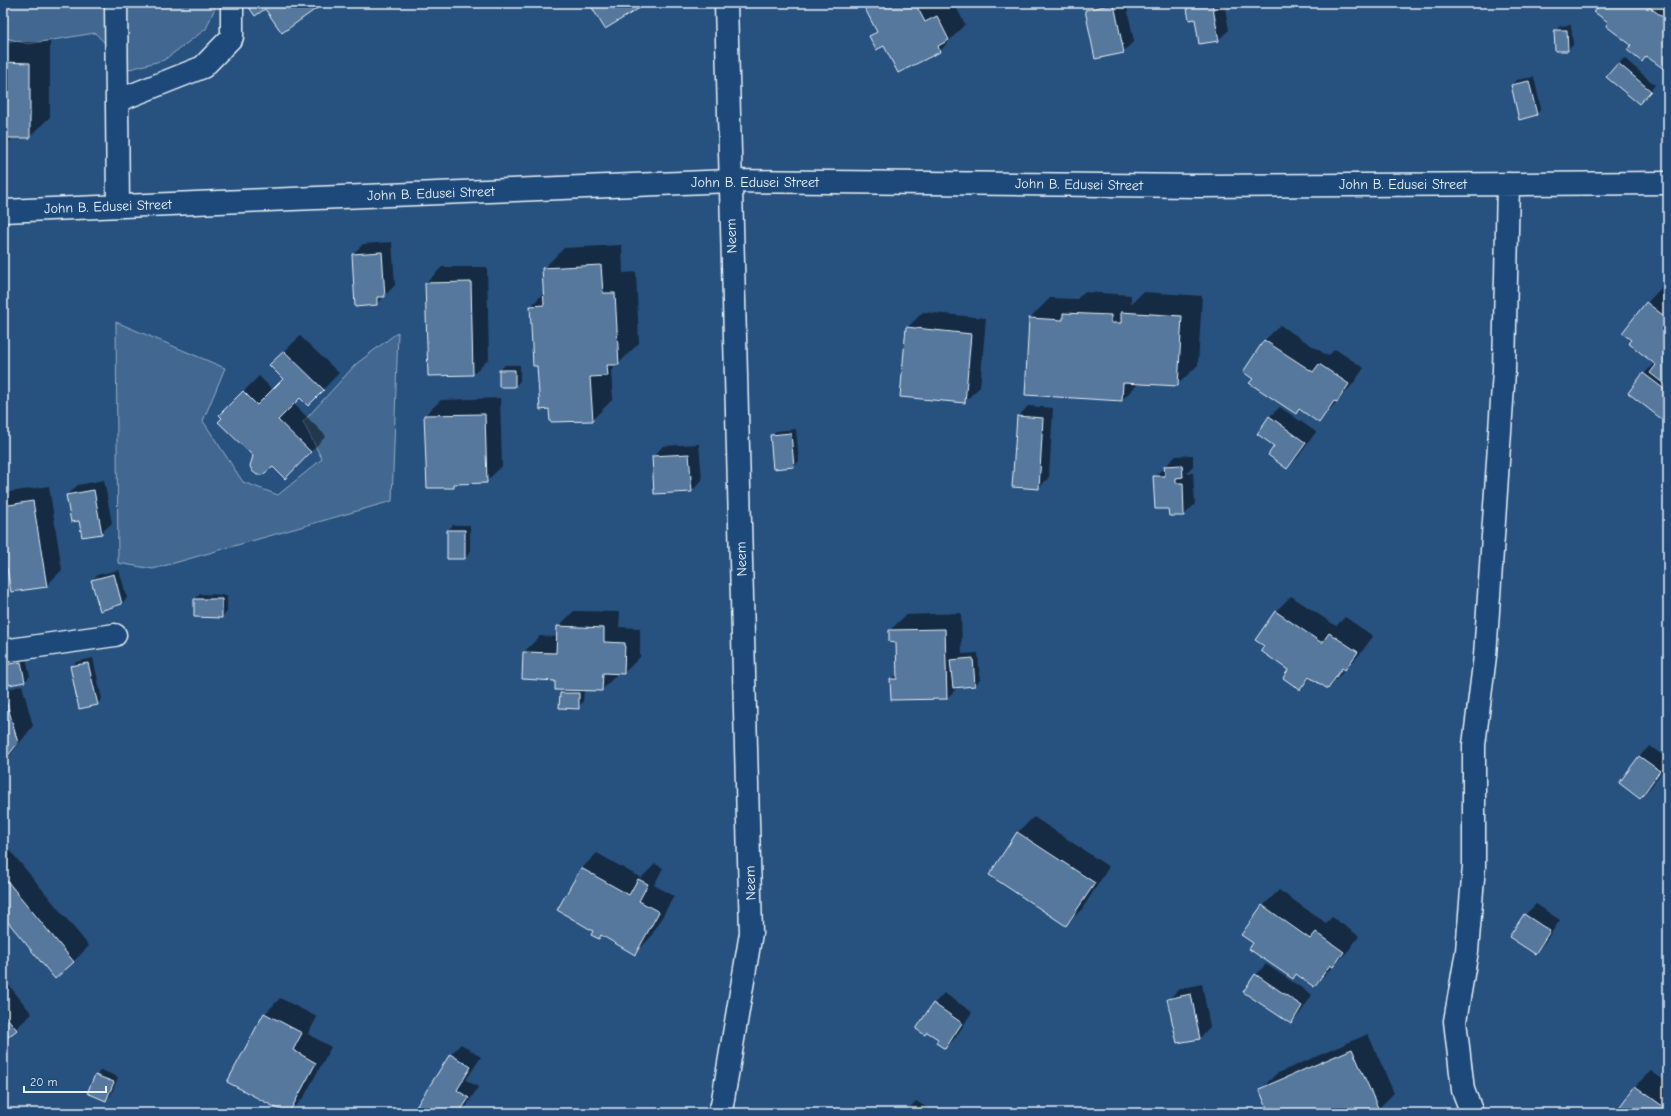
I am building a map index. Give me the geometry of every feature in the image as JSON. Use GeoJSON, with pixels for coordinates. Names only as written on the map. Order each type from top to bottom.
{"type":"FeatureCollection","features":[{"type":"Feature","properties":{"kind":"street"},"geometry":{"type":"LineString","coordinates":[[116,3],[118,206]]}},
{"type":"Feature","properties":{"kind":"street"},"geometry":{"type":"LineString","coordinates":[[117,101],[204,67],[232,37],[232,3]]}},
{"type":"Feature","properties":{"kind":"street","name":"Neem"},"geometry":{"type":"LineString","coordinates":[[719,1113],[722,1105],[751,933],[726,3]]}},
{"type":"Feature","properties":{"kind":"street","name":"John B. Edusei Street"},"geometry":{"type":"LineString","coordinates":[[3,211],[730,181],[1198,186],[1668,182]]}},
{"type":"Feature","properties":{"kind":"street"},"geometry":{"type":"LineString","coordinates":[[1472,1113],[1463,1090],[1455,1021],[1467,951],[1474,866],[1474,745],[1485,656],[1504,371],[1508,184]]}},
{"type":"Feature","properties":{"kind":"street"},"geometry":{"type":"LineString","coordinates":[[3,651],[115,635]]}},
{"type":"Feature","properties":{"kind":"shaded area"},"geometry":{"type":"Polygon","coordinates":[[[3,3],[217,3],[206,29],[164,60],[130,69],[95,33],[28,44],[3,37],[3,3]]]}},
{"type":"Feature","properties":{"kind":"shaded area"},"geometry":{"type":"Polygon","coordinates":[[[116,322],[225,368],[203,421],[243,482],[278,495],[322,459],[303,422],[356,364],[398,332],[392,501],[153,569],[118,563],[116,322]]]}},
{"type":"Feature","properties":{"kind":"building"},"geometry":{"type":"Polygon","coordinates":[[[246,3],[318,3],[320,6],[282,33],[265,9],[255,16],[246,3]]]}},
{"type":"Feature","properties":{"kind":"building"},"geometry":{"type":"Polygon","coordinates":[[[589,3],[642,3],[643,6],[605,29],[589,3]]]}},
{"type":"Feature","properties":{"kind":"building"},"geometry":{"type":"Polygon","coordinates":[[[862,3],[915,3],[925,22],[937,16],[949,40],[938,46],[940,52],[898,73],[884,46],[876,50],[869,36],[877,32],[862,3]]]}},
{"type":"Feature","properties":{"kind":"building"},"geometry":{"type":"Polygon","coordinates":[[[1186,3],[1212,3],[1219,41],[1199,44],[1195,19],[1189,20],[1186,3]]]}},
{"type":"Feature","properties":{"kind":"building"},"geometry":{"type":"Polygon","coordinates":[[[1601,3],[1644,3],[1668,21],[1668,72],[1646,56],[1642,62],[1627,50],[1631,45],[1606,26],[1608,22],[1594,12],[1601,3]]]}},
{"type":"Feature","properties":{"kind":"building"},"geometry":{"type":"Polygon","coordinates":[[[1114,4],[1124,53],[1095,59],[1085,10],[1114,4]]]}},
{"type":"Feature","properties":{"kind":"building"},"geometry":{"type":"Polygon","coordinates":[[[1554,30],[1567,30],[1568,51],[1555,51],[1554,30]]]}},
{"type":"Feature","properties":{"kind":"building"},"geometry":{"type":"Polygon","coordinates":[[[3,62],[30,63],[30,138],[7,138],[7,145],[3,145],[3,62]]]}},
{"type":"Feature","properties":{"kind":"building"},"geometry":{"type":"Polygon","coordinates":[[[1618,63],[1651,91],[1639,104],[1606,77],[1618,63]]]}},
{"type":"Feature","properties":{"kind":"building"},"geometry":{"type":"Polygon","coordinates":[[[1529,81],[1537,115],[1519,120],[1511,85],[1529,81]]]}},
{"type":"Feature","properties":{"kind":"building"},"geometry":{"type":"Polygon","coordinates":[[[382,252],[385,297],[377,297],[377,305],[355,307],[352,254],[382,252]]]}},
{"type":"Feature","properties":{"kind":"building"},"geometry":{"type":"Polygon","coordinates":[[[601,265],[603,293],[615,293],[619,365],[607,365],[608,376],[590,377],[593,421],[550,422],[549,409],[540,410],[537,366],[533,366],[530,306],[544,305],[542,268],[601,265]]]}},
{"type":"Feature","properties":{"kind":"building"},"geometry":{"type":"Polygon","coordinates":[[[471,282],[473,375],[428,376],[425,283],[471,282]]]}},
{"type":"Feature","properties":{"kind":"building"},"geometry":{"type":"Polygon","coordinates":[[[1646,302],[1668,319],[1668,387],[1650,373],[1656,365],[1628,343],[1631,340],[1622,333],[1646,302]]]}},
{"type":"Feature","properties":{"kind":"building"},"geometry":{"type":"Polygon","coordinates":[[[1121,312],[1182,316],[1178,386],[1123,383],[1122,401],[1025,395],[1029,318],[1063,320],[1063,313],[1111,315],[1111,323],[1121,323],[1121,312]]]}},
{"type":"Feature","properties":{"kind":"building"},"geometry":{"type":"Polygon","coordinates":[[[906,327],[971,334],[965,403],[900,397],[906,327]]]}},
{"type":"Feature","properties":{"kind":"building"},"geometry":{"type":"Polygon","coordinates":[[[1264,340],[1313,372],[1319,364],[1349,384],[1337,402],[1334,401],[1319,423],[1299,409],[1296,414],[1249,383],[1253,379],[1243,372],[1264,340]]]}},
{"type":"Feature","properties":{"kind":"building"},"geometry":{"type":"Polygon","coordinates":[[[284,351],[324,390],[308,406],[300,398],[278,420],[311,452],[285,479],[273,467],[262,475],[257,475],[252,471],[250,466],[253,456],[218,422],[222,418],[219,415],[243,391],[257,405],[283,379],[269,365],[284,351]]]}},
{"type":"Feature","properties":{"kind":"building"},"geometry":{"type":"Polygon","coordinates":[[[499,370],[515,370],[515,387],[499,387],[499,370]]]}},
{"type":"Feature","properties":{"kind":"building"},"geometry":{"type":"Polygon","coordinates":[[[1643,373],[1668,392],[1668,424],[1628,393],[1643,373]]]}},
{"type":"Feature","properties":{"kind":"building"},"geometry":{"type":"Polygon","coordinates":[[[485,414],[487,483],[454,484],[454,488],[427,488],[424,415],[485,414]]]}},
{"type":"Feature","properties":{"kind":"building"},"geometry":{"type":"Polygon","coordinates":[[[1017,416],[1043,418],[1039,489],[1012,487],[1017,416]]]}},
{"type":"Feature","properties":{"kind":"building"},"geometry":{"type":"Polygon","coordinates":[[[1269,416],[1306,443],[1287,469],[1268,455],[1274,446],[1257,434],[1269,416]]]}},
{"type":"Feature","properties":{"kind":"building"},"geometry":{"type":"Polygon","coordinates":[[[791,433],[794,467],[773,469],[770,435],[791,433]]]}},
{"type":"Feature","properties":{"kind":"building"},"geometry":{"type":"Polygon","coordinates":[[[689,454],[692,492],[654,494],[652,456],[689,454]]]}},
{"type":"Feature","properties":{"kind":"building"},"geometry":{"type":"Polygon","coordinates":[[[1182,465],[1183,477],[1176,478],[1176,483],[1183,483],[1184,516],[1169,516],[1168,509],[1155,509],[1153,476],[1165,476],[1164,466],[1182,465]]]}},
{"type":"Feature","properties":{"kind":"building"},"geometry":{"type":"Polygon","coordinates":[[[94,490],[102,534],[82,537],[79,521],[71,522],[66,495],[94,490]]]}},
{"type":"Feature","properties":{"kind":"building"},"geometry":{"type":"Polygon","coordinates":[[[33,501],[47,587],[11,592],[7,568],[3,569],[3,506],[33,501]]]}},
{"type":"Feature","properties":{"kind":"building"},"geometry":{"type":"Polygon","coordinates":[[[447,530],[465,530],[465,559],[447,559],[447,530]]]}},
{"type":"Feature","properties":{"kind":"building"},"geometry":{"type":"Polygon","coordinates":[[[114,574],[122,604],[100,611],[91,580],[114,574]]]}},
{"type":"Feature","properties":{"kind":"building"},"geometry":{"type":"Polygon","coordinates":[[[194,599],[222,599],[222,618],[194,617],[194,599]]]}},
{"type":"Feature","properties":{"kind":"building"},"geometry":{"type":"Polygon","coordinates":[[[1275,611],[1322,643],[1329,633],[1358,652],[1345,670],[1342,668],[1328,689],[1309,677],[1300,690],[1283,678],[1288,670],[1261,651],[1264,646],[1255,640],[1275,611]]]}},
{"type":"Feature","properties":{"kind":"building"},"geometry":{"type":"Polygon","coordinates":[[[557,626],[604,628],[604,642],[625,643],[624,674],[603,673],[602,691],[555,690],[555,681],[522,679],[523,652],[556,653],[557,626]]]}},
{"type":"Feature","properties":{"kind":"building"},"geometry":{"type":"Polygon","coordinates":[[[945,629],[947,699],[891,700],[890,679],[897,679],[896,643],[889,642],[889,630],[945,629]]]}},
{"type":"Feature","properties":{"kind":"building"},"geometry":{"type":"Polygon","coordinates":[[[973,658],[975,686],[953,688],[950,660],[973,658]]]}},
{"type":"Feature","properties":{"kind":"building"},"geometry":{"type":"Polygon","coordinates":[[[21,662],[25,682],[9,685],[4,665],[21,662]]]}},
{"type":"Feature","properties":{"kind":"building"},"geometry":{"type":"Polygon","coordinates":[[[88,663],[98,705],[79,709],[70,666],[88,663]]]}},
{"type":"Feature","properties":{"kind":"building"},"geometry":{"type":"Polygon","coordinates":[[[560,693],[579,693],[579,709],[559,708],[560,693]]]}},
{"type":"Feature","properties":{"kind":"building"},"geometry":{"type":"Polygon","coordinates":[[[6,700],[18,743],[3,762],[3,701],[6,700]]]}},
{"type":"Feature","properties":{"kind":"building"},"geometry":{"type":"Polygon","coordinates":[[[1639,756],[1660,771],[1640,799],[1619,783],[1639,756]]]}},
{"type":"Feature","properties":{"kind":"building"},"geometry":{"type":"Polygon","coordinates":[[[1017,832],[1095,883],[1066,926],[989,875],[1017,832]]]}},
{"type":"Feature","properties":{"kind":"building"},"geometry":{"type":"Polygon","coordinates":[[[581,868],[629,895],[638,879],[648,884],[639,901],[659,912],[635,955],[601,935],[599,939],[591,935],[593,931],[557,910],[581,868]]]}},
{"type":"Feature","properties":{"kind":"building"},"geometry":{"type":"Polygon","coordinates":[[[3,876],[74,962],[55,979],[3,916],[3,876]]]}},
{"type":"Feature","properties":{"kind":"building"},"geometry":{"type":"Polygon","coordinates":[[[1262,905],[1310,939],[1316,932],[1344,952],[1333,967],[1330,965],[1314,987],[1296,974],[1293,979],[1249,949],[1253,943],[1241,935],[1262,905]]]}},
{"type":"Feature","properties":{"kind":"building"},"geometry":{"type":"Polygon","coordinates":[[[1524,914],[1550,931],[1535,954],[1509,937],[1524,914]]]}},
{"type":"Feature","properties":{"kind":"building"},"geometry":{"type":"Polygon","coordinates":[[[1255,974],[1302,1006],[1291,1024],[1243,992],[1255,974]]]}},
{"type":"Feature","properties":{"kind":"building"},"geometry":{"type":"Polygon","coordinates":[[[1191,994],[1200,1039],[1177,1043],[1167,999],[1191,994]]]}},
{"type":"Feature","properties":{"kind":"building"},"geometry":{"type":"Polygon","coordinates":[[[933,1003],[962,1023],[945,1049],[936,1043],[938,1039],[927,1032],[925,1035],[916,1029],[933,1003]]]}},
{"type":"Feature","properties":{"kind":"building"},"geometry":{"type":"Polygon","coordinates":[[[3,1013],[17,1030],[3,1041],[3,1013]]]}},
{"type":"Feature","properties":{"kind":"building"},"geometry":{"type":"Polygon","coordinates":[[[264,1013],[302,1033],[293,1050],[316,1063],[289,1113],[286,1113],[227,1082],[264,1013]]]}},
{"type":"Feature","properties":{"kind":"building"},"geometry":{"type":"Polygon","coordinates":[[[1352,1049],[1379,1110],[1371,1113],[1269,1113],[1259,1089],[1352,1049]]]}},
{"type":"Feature","properties":{"kind":"building"},"geometry":{"type":"Polygon","coordinates":[[[450,1054],[471,1067],[457,1090],[469,1098],[459,1113],[412,1113],[450,1054]]]}},
{"type":"Feature","properties":{"kind":"building"},"geometry":{"type":"Polygon","coordinates":[[[95,1075],[114,1082],[106,1101],[87,1093],[95,1075]]]}},
{"type":"Feature","properties":{"kind":"building"},"geometry":{"type":"Polygon","coordinates":[[[1635,1086],[1664,1107],[1659,1113],[1615,1113],[1635,1086]]]}}]}
